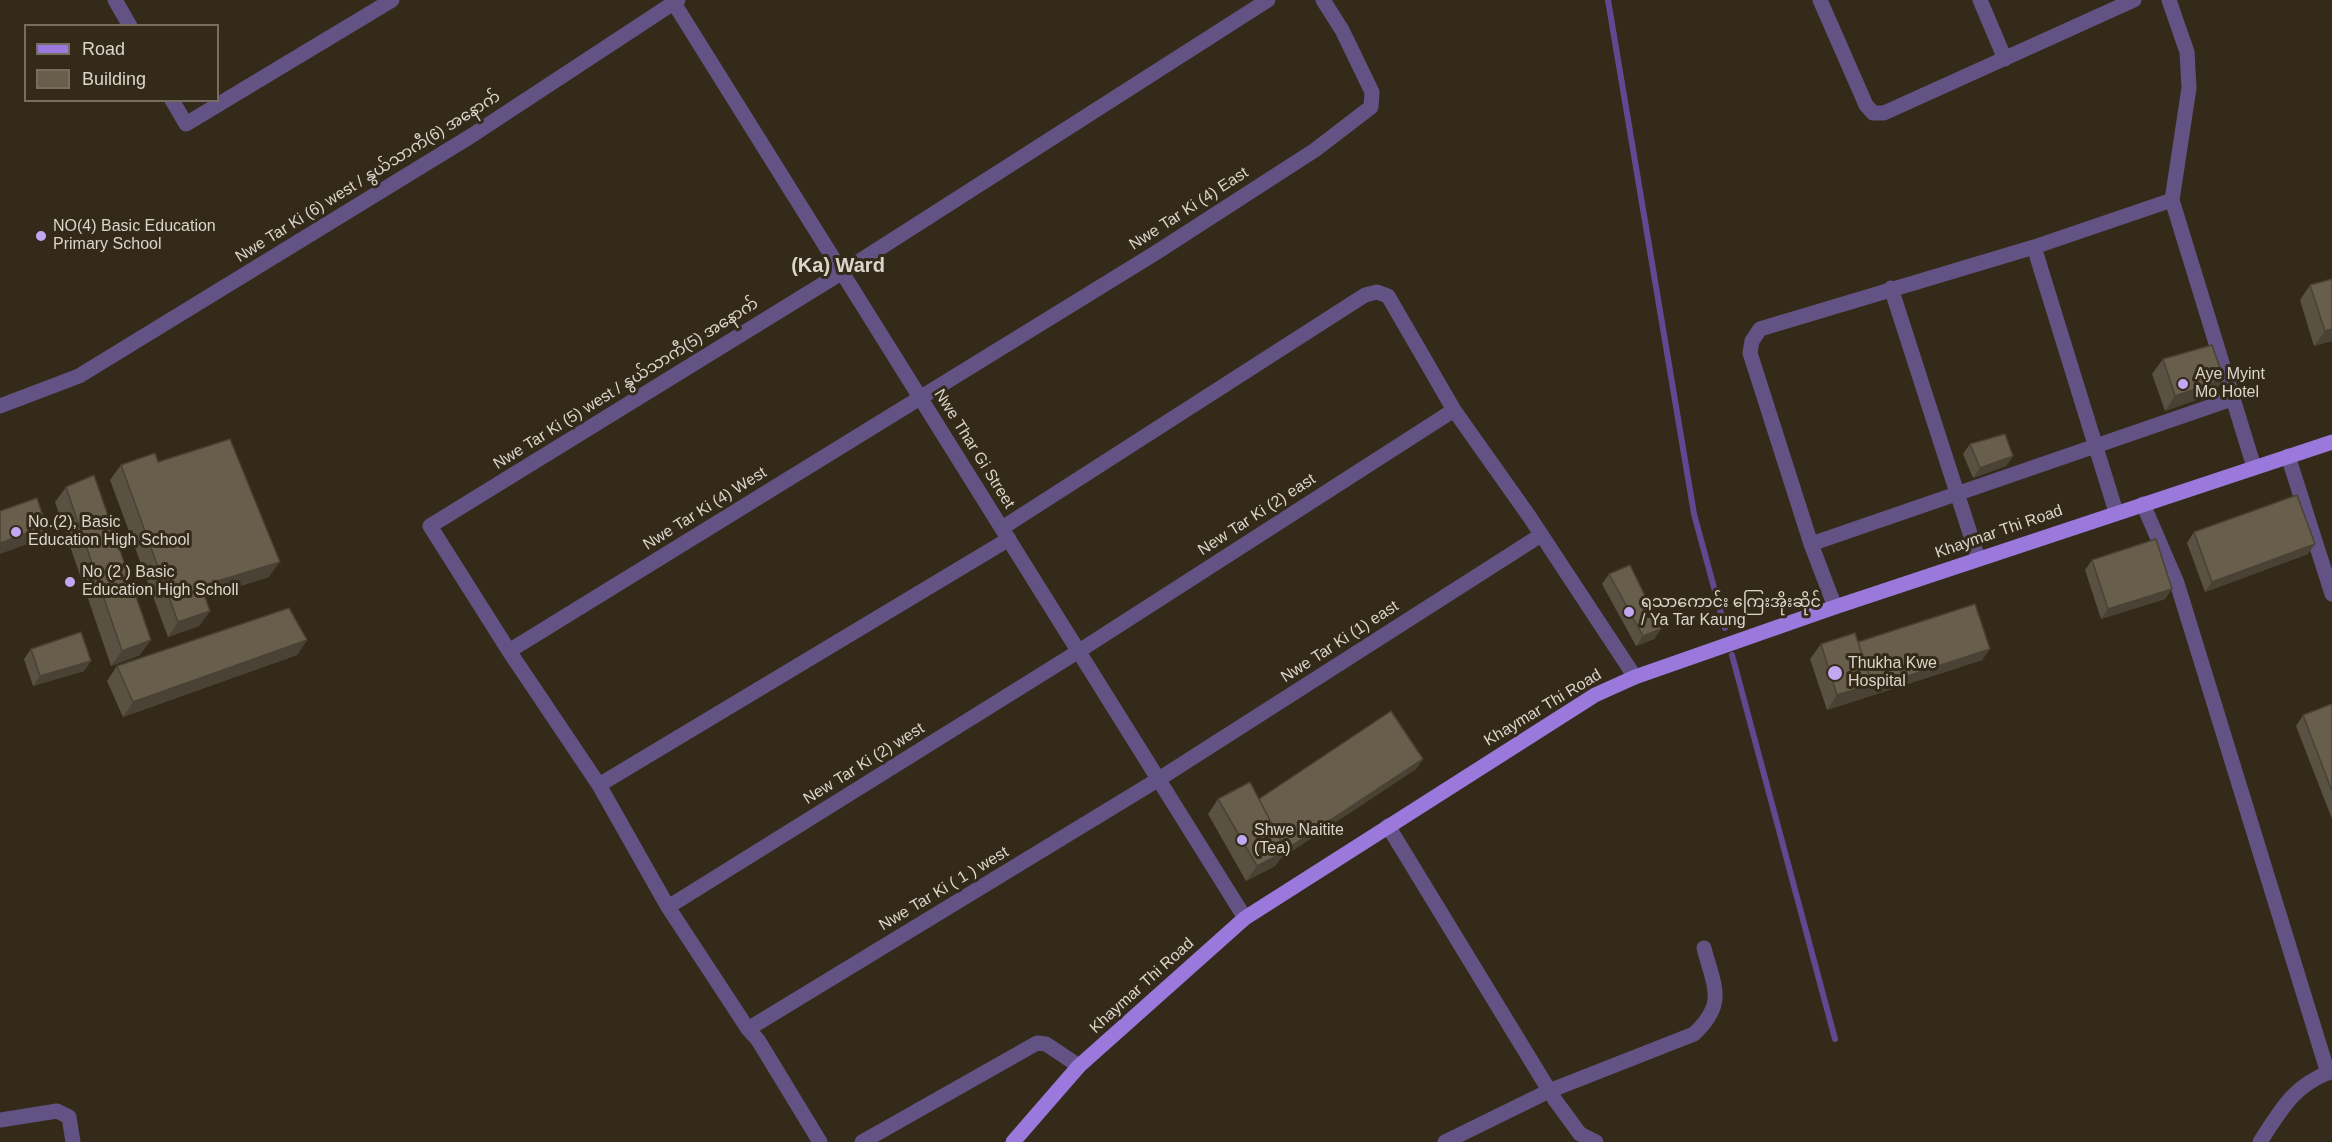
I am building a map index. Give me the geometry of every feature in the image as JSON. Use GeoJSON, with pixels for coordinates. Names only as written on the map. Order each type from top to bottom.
{"type":"FeatureCollection","features":[{"type":"Feature","properties":{"kind":"main road","name":"Khaymar Thi Road"},"geometry":{"type":"LineString","coordinates":[[1013,1142],[1079,1066],[1245,918],[1595,695],[1635,677],[1835,607],[2332,442]]}},
{"type":"Feature","properties":{"kind":"street"},"geometry":{"type":"LineString","coordinates":[[115,0],[129,24]]}},
{"type":"Feature","properties":{"kind":"street"},"geometry":{"type":"LineString","coordinates":[[173,102],[186,124],[392,0]]}},
{"type":"Feature","properties":{"kind":"street","name":"Nwe Tar Ki (5) west / နွယ်သာကီ(5) အနောက်"},"geometry":{"type":"LineString","coordinates":[[509,651],[430,526],[841,273],[1268,0]]}},
{"type":"Feature","properties":{"kind":"street","name":"Nwe Tar Ki (4) East"},"geometry":{"type":"LineString","coordinates":[[920,397],[1157,252],[1315,150],[1371,107],[1372,92],[1342,30],[1323,0]]}},
{"type":"Feature","properties":{"kind":"street"},"geometry":{"type":"LineString","coordinates":[[1820,0],[1866,105],[1873,113],[1884,113],[2134,0]]}},
{"type":"Feature","properties":{"kind":"street"},"geometry":{"type":"LineString","coordinates":[[1980,0],[2005,59]]}},
{"type":"Feature","properties":{"kind":"street"},"geometry":{"type":"LineString","coordinates":[[2169,0],[2187,52],[2189,88],[2172,200],[2254,467]]}},
{"type":"Feature","properties":{"kind":"street","name":"Nwe Thar Gi Street"},"geometry":{"type":"LineString","coordinates":[[675,1],[841,273],[1245,918]]}},
{"type":"Feature","properties":{"kind":"street","name":"Nwe Tar Ki (6) west / နွယ်သာကီ(6) အနောက်"},"geometry":{"type":"LineString","coordinates":[[0,406],[79,376],[471,135],[675,1]]}},
{"type":"Feature","properties":{"kind":"street"},"geometry":{"type":"LineString","coordinates":[[1835,607],[1811,544],[1750,353],[1752,341],[1760,329],[2034,247],[2172,200]]}},
{"type":"Feature","properties":{"kind":"street"},"geometry":{"type":"LineString","coordinates":[[2034,247],[2116,512]]}},
{"type":"Feature","properties":{"kind":"street"},"geometry":{"type":"LineString","coordinates":[[1891,288],[1978,558]]}},
{"type":"Feature","properties":{"kind":"street"},"geometry":{"type":"LineString","coordinates":[[599,785],[1005,534],[1365,295],[1377,292],[1388,296],[1454,410],[1541,535],[1635,677]]}},
{"type":"Feature","properties":{"kind":"street","name":"Nwe Tar Ki (4) West"},"geometry":{"type":"LineString","coordinates":[[509,651],[920,397]]}},
{"type":"Feature","properties":{"kind":"street"},"geometry":{"type":"LineString","coordinates":[[1811,544],[2232,399]]}},
{"type":"Feature","properties":{"kind":"street","name":"New Tar Ki (2) east"},"geometry":{"type":"LineString","coordinates":[[1079,651],[1454,410]]}},
{"type":"Feature","properties":{"kind":"street"},"geometry":{"type":"LineString","coordinates":[[2288,456],[2332,594]]}},
{"type":"Feature","properties":{"kind":"street"},"geometry":{"type":"LineString","coordinates":[[2143,504],[2177,583],[2330,1072],[2312,1079],[2300,1088],[2284,1106],[2260,1142]]}},
{"type":"Feature","properties":{"kind":"street","name":"Nwe Tar Ki (1) east"},"geometry":{"type":"LineString","coordinates":[[1159,779],[1541,535]]}},
{"type":"Feature","properties":{"kind":"street"},"geometry":{"type":"LineString","coordinates":[[509,651],[599,785],[668,907],[748,1029],[758,1040],[820,1142]]}},
{"type":"Feature","properties":{"kind":"street","name":"New Tar Ki (2) west"},"geometry":{"type":"LineString","coordinates":[[668,907],[1079,651]]}},
{"type":"Feature","properties":{"kind":"street","name":"Nwe Tar Ki ( 1 ) west"},"geometry":{"type":"LineString","coordinates":[[748,1029],[1159,779]]}},
{"type":"Feature","properties":{"kind":"street"},"geometry":{"type":"LineString","coordinates":[[1388,826],[1552,1096],[1580,1134],[1596,1142]]}},
{"type":"Feature","properties":{"kind":"street"},"geometry":{"type":"LineString","coordinates":[[1445,1142],[1694,1034],[1707,1022],[1716,997],[1704,948]]}},
{"type":"Feature","properties":{"kind":"street"},"geometry":{"type":"LineString","coordinates":[[862,1142],[1037,1043],[1046,1044],[1079,1066]]}},
{"type":"Feature","properties":{"kind":"street"},"geometry":{"type":"LineString","coordinates":[[0,1120],[57,1111],[69,1117],[73,1142]]}},
{"type":"Feature","properties":{"kind":"building"},"geometry":{"type":"Polygon","coordinates":[[[2332,279],[2332,329],[2325,331],[2310,285],[2332,279]]]}},
{"type":"Feature","properties":{"kind":"building"},"geometry":{"type":"Polygon","coordinates":[[[2212,345],[2224,379],[2175,396],[2163,359],[2212,345]]]}},
{"type":"Feature","properties":{"kind":"building"},"geometry":{"type":"Polygon","coordinates":[[[2005,434],[2013,456],[1980,468],[1970,444],[2005,434]]]}},
{"type":"Feature","properties":{"kind":"building"},"geometry":{"type":"Polygon","coordinates":[[[230,439],[280,562],[201,586],[210,611],[178,622],[121,465],[155,453],[158,462],[230,439]]]}},
{"type":"Feature","properties":{"kind":"building"},"geometry":{"type":"Polygon","coordinates":[[[94,475],[151,640],[122,651],[66,487],[94,475]]]}},
{"type":"Feature","properties":{"kind":"building"},"geometry":{"type":"Polygon","coordinates":[[[2297,495],[2315,544],[2212,582],[2194,532],[2297,495]]]}},
{"type":"Feature","properties":{"kind":"building"},"geometry":{"type":"Polygon","coordinates":[[[37,498],[46,526],[0,543],[0,511],[37,498]]]}},
{"type":"Feature","properties":{"kind":"building"},"geometry":{"type":"Polygon","coordinates":[[[2156,539],[2172,589],[2108,609],[2092,560],[2156,539]]]}},
{"type":"Feature","properties":{"kind":"building"},"geometry":{"type":"Polygon","coordinates":[[[1630,565],[1661,629],[1643,636],[1609,574],[1630,565]]]}},
{"type":"Feature","properties":{"kind":"building"},"geometry":{"type":"Polygon","coordinates":[[[1975,604],[1990,649],[1868,689],[1872,684],[1858,642],[1975,604]]]}},
{"type":"Feature","properties":{"kind":"building"},"geometry":{"type":"Polygon","coordinates":[[[289,608],[307,640],[133,702],[117,666],[289,608]]]}},
{"type":"Feature","properties":{"kind":"building"},"geometry":{"type":"Polygon","coordinates":[[[81,632],[91,661],[40,676],[31,649],[81,632]]]}},
{"type":"Feature","properties":{"kind":"building"},"geometry":{"type":"Polygon","coordinates":[[[1855,633],[1872,684],[1837,695],[1821,644],[1855,633]]]}},
{"type":"Feature","properties":{"kind":"building"},"geometry":{"type":"Polygon","coordinates":[[[2332,704],[2332,791],[2303,715],[2332,704]]]}},
{"type":"Feature","properties":{"kind":"building"},"geometry":{"type":"Polygon","coordinates":[[[1391,711],[1423,759],[1287,849],[1259,799],[1391,711]]]}},
{"type":"Feature","properties":{"kind":"building"},"geometry":{"type":"Polygon","coordinates":[[[1250,782],[1286,851],[1257,866],[1218,799],[1250,782]]]}},
{"type":"Feature","properties":{"kind":"waterway"},"geometry":{"type":"LineString","coordinates":[[1608,0],[1694,514],[1725,628]]}},
{"type":"Feature","properties":{"kind":"waterway"},"geometry":{"type":"LineString","coordinates":[[1732,655],[1835,1039]]}},
{"type":"Feature","properties":{"kind":"place","name":"NO(4) Basic Education Primary School"},"geometry":{"type":"Point","coordinates":[41,236]}},
{"type":"Feature","properties":{"kind":"place","name":"Aye Myint Mo Hotel"},"geometry":{"type":"Point","coordinates":[2183,384]}},
{"type":"Feature","properties":{"kind":"place","name":"No.(2), Basic Education High School"},"geometry":{"type":"Point","coordinates":[16,532]}},
{"type":"Feature","properties":{"kind":"place","name":"No (2 ) Basic Education High Scholl"},"geometry":{"type":"Point","coordinates":[70,582]}},
{"type":"Feature","properties":{"kind":"place","name":"ရသာကောင်း ကြေးအိုးဆိုင် / Ya Tar Kaung"},"geometry":{"type":"Point","coordinates":[1629,612]}},
{"type":"Feature","properties":{"kind":"place","name":"Thukha Kwe Hospital"},"geometry":{"type":"Point","coordinates":[1835,673]}},
{"type":"Feature","properties":{"kind":"place","name":"Shwe Naitite (Tea)"},"geometry":{"type":"Point","coordinates":[1242,840]}},
{"type":"Feature","properties":{"kind":"district","name":"(Ka) Ward"},"geometry":{"type":"Point","coordinates":[838,266]}}]}
